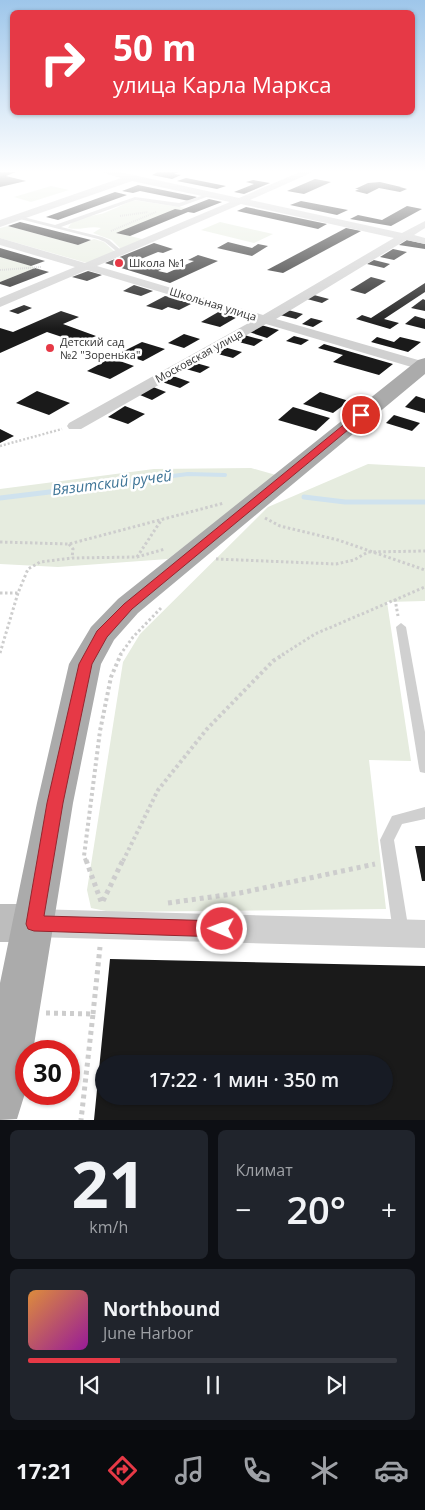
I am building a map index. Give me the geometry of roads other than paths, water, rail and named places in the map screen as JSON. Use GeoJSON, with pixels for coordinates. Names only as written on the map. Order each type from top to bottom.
{"type":"FeatureCollection","features":[{"type":"Feature","properties":{"kind":"main road"},"geometry":{"type":"LineString","coordinates":[[0,1102],[16,1013],[17,923],[55,803],[85,664],[102,634],[128,606],[269,495],[424,366]]}},
{"type":"Feature","properties":{"kind":"street"},"geometry":{"type":"LineString","coordinates":[[0,303],[190,224]]}},
{"type":"Feature","properties":{"kind":"street"},"geometry":{"type":"LineString","coordinates":[[349,224],[425,241]]}},
{"type":"Feature","properties":{"kind":"street","name":"Московская улица"},"geometry":{"type":"LineString","coordinates":[[75,426],[264,320],[425,224]]}},
{"type":"Feature","properties":{"kind":"street","name":"Школьная улица"},"geometry":{"type":"LineString","coordinates":[[0,241],[424,366]]}},
{"type":"Feature","properties":{"kind":"street"},"geometry":{"type":"LineString","coordinates":[[17,923],[102,914],[413,933]]}},
{"type":"Feature","properties":{"kind":"lane"},"geometry":{"type":"LineString","coordinates":[[44,224],[107,241],[121,253]]}},
{"type":"Feature","properties":{"kind":"lane"},"geometry":{"type":"LineString","coordinates":[[55,227],[63,224]]}},
{"type":"Feature","properties":{"kind":"lane"},"geometry":{"type":"LineString","coordinates":[[401,627],[425,768]]}},
{"type":"Feature","properties":{"kind":"lane"},"geometry":{"type":"LineString","coordinates":[[413,933],[391,860],[388,840],[397,820],[425,813]]}},
{"type":"Feature","properties":{"kind":"waterway","name":"Вязитский ручей"},"geometry":{"type":"LineString","coordinates":[[56,491],[188,474],[225,475]]}},
{"type":"Feature","properties":{"kind":"waterway","name":"Вязитский ручей"},"geometry":{"type":"LineString","coordinates":[[0,498],[66,490]]}},
{"type":"Feature","properties":{"kind":"waterway","name":"Вязитский ручей"},"geometry":{"type":"LineString","coordinates":[[304,497],[345,502],[425,502]]}},
{"type":"Feature","properties":{"kind":"place","name":"Школа №1"},"geometry":{"type":"Point","coordinates":[119,263]}},
{"type":"Feature","properties":{"kind":"place","name":"Детский сад №2 \"Зоренька\""},"geometry":{"type":"Point","coordinates":[50,348]}}]}
